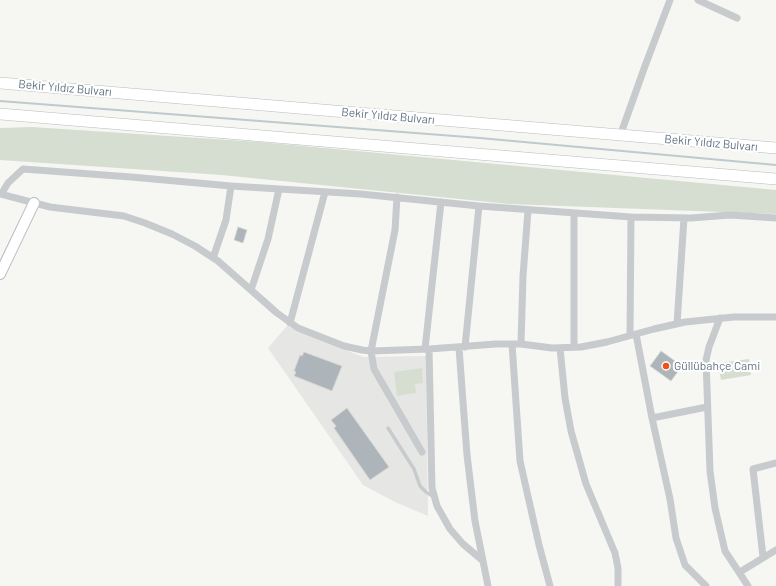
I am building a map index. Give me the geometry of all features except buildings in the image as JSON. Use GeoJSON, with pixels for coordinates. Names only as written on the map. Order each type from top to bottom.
{"type":"FeatureCollection","features":[{"type":"Feature","properties":{"kind":"main road","name":"Bekir Yıldız Bulvarı"},"geometry":{"type":"LineString","coordinates":[[0,83],[776,148]]}},
{"type":"Feature","properties":{"kind":"main road"},"geometry":{"type":"LineString","coordinates":[[0,114],[776,179]]}},
{"type":"Feature","properties":{"kind":"street"},"geometry":{"type":"LineString","coordinates":[[620,136],[670,0]]}},
{"type":"Feature","properties":{"kind":"street"},"geometry":{"type":"LineString","coordinates":[[698,0],[737,18]]}},
{"type":"Feature","properties":{"kind":"street"},"geometry":{"type":"LineString","coordinates":[[776,218],[730,215],[684,218],[631,217],[479,206],[397,197],[231,186],[23,169],[8,183],[1,193],[63,210],[113,214],[135,220],[184,240],[213,258],[290,323],[298,328],[344,346],[371,351],[496,344],[521,344],[560,348],[574,347],[607,342],[633,334],[677,324],[720,318],[776,317]]}},
{"type":"Feature","properties":{"kind":"street"},"geometry":{"type":"LineString","coordinates":[[213,258],[226,220],[231,186]]}},
{"type":"Feature","properties":{"kind":"street"},"geometry":{"type":"LineString","coordinates":[[251,290],[268,239],[279,189]]}},
{"type":"Feature","properties":{"kind":"street"},"geometry":{"type":"LineString","coordinates":[[290,323],[325,192]]}},
{"type":"Feature","properties":{"kind":"street"},"geometry":{"type":"LineString","coordinates":[[397,197],[395,230],[371,351],[374,369],[422,452]]}},
{"type":"Feature","properties":{"kind":"street"},"geometry":{"type":"LineString","coordinates":[[441,202],[427,349],[432,488],[442,516],[453,534],[482,560]]}},
{"type":"Feature","properties":{"kind":"street"},"geometry":{"type":"LineString","coordinates":[[0,274],[34,203]]}},
{"type":"Feature","properties":{"kind":"street"},"geometry":{"type":"LineString","coordinates":[[479,206],[462,347],[467,455],[475,521],[488,586]]}},
{"type":"Feature","properties":{"kind":"street"},"geometry":{"type":"LineString","coordinates":[[521,344],[523,276],[528,210]]}},
{"type":"Feature","properties":{"kind":"street"},"geometry":{"type":"LineString","coordinates":[[574,213],[574,347]]}},
{"type":"Feature","properties":{"kind":"street"},"geometry":{"type":"LineString","coordinates":[[631,217],[633,334],[670,499],[678,547],[685,565],[706,586]]}},
{"type":"Feature","properties":{"kind":"street"},"geometry":{"type":"LineString","coordinates":[[677,324],[684,218]]}},
{"type":"Feature","properties":{"kind":"street"},"geometry":{"type":"LineString","coordinates":[[720,318],[709,347],[706,360],[710,471],[716,516],[725,551],[730,561],[740,572],[748,586]]}},
{"type":"Feature","properties":{"kind":"street"},"geometry":{"type":"LineString","coordinates":[[512,344],[520,462],[550,586]]}},
{"type":"Feature","properties":{"kind":"street"},"geometry":{"type":"LineString","coordinates":[[560,348],[562,381],[571,431],[586,484],[616,553],[618,586]]}},
{"type":"Feature","properties":{"kind":"street"},"geometry":{"type":"LineString","coordinates":[[652,418],[707,407]]}},
{"type":"Feature","properties":{"kind":"street"},"geometry":{"type":"LineString","coordinates":[[763,557],[753,469],[776,463]]}},
{"type":"Feature","properties":{"kind":"street"},"geometry":{"type":"LineString","coordinates":[[740,572],[776,550]]}},
{"type":"Feature","properties":{"kind":"lane"},"geometry":{"type":"LineString","coordinates":[[388,428],[414,469],[420,486],[434,497]]}},
{"type":"Feature","properties":{"kind":"shaded area"},"geometry":{"type":"Polygon","coordinates":[[[32,127],[260,142],[776,190],[776,214],[509,204],[222,175],[0,160],[0,128],[32,127]]]}},
{"type":"Feature","properties":{"kind":"shaded area"},"geometry":{"type":"Polygon","coordinates":[[[287,326],[363,357],[426,356],[428,516],[395,502],[363,485],[268,348],[287,326]]]}},
{"type":"Feature","properties":{"kind":"shaded area"},"geometry":{"type":"Polygon","coordinates":[[[749,359],[751,375],[721,380],[718,363],[749,359]]]}},
{"type":"Feature","properties":{"kind":"shaded area"},"geometry":{"type":"Polygon","coordinates":[[[422,368],[423,383],[415,384],[416,393],[397,396],[394,372],[422,368]]]}},
{"type":"Feature","properties":{"kind":"waterway"},"geometry":{"type":"LineString","coordinates":[[0,101],[480,138],[776,165]]}},
{"type":"Feature","properties":{"kind":"place","name":"Güllübahçe Cami"},"geometry":{"type":"Point","coordinates":[666,366]}}]}
